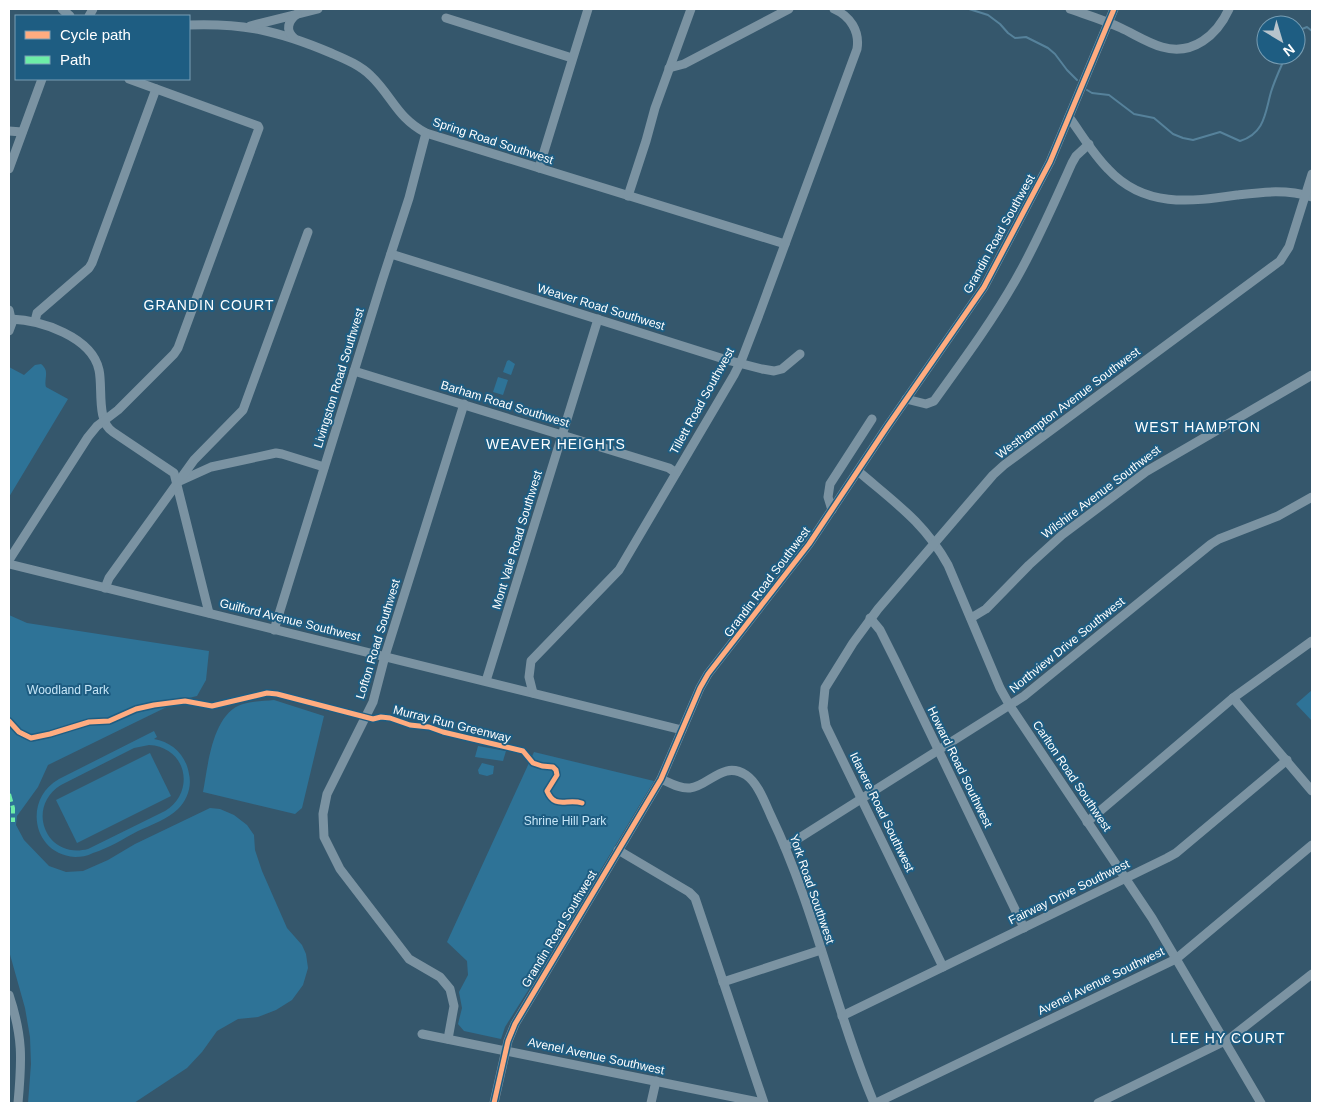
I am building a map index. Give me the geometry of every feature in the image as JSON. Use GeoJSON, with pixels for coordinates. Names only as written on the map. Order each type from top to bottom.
{"type":"FeatureCollection","features":[{"type":"Feature","properties":{"kind":"street"},"geometry":{"type":"LineString","coordinates":[[247,27],[318,9]]}},
{"type":"Feature","properties":{"kind":"street"},"geometry":{"type":"LineString","coordinates":[[538,168],[588,9]]}},
{"type":"Feature","properties":{"kind":"street"},"geometry":{"type":"LineString","coordinates":[[628,196],[669,68],[691,9]]}},
{"type":"Feature","properties":{"kind":"street"},"geometry":{"type":"LineString","coordinates":[[669,68],[684,64],[789,9]]}},
{"type":"Feature","properties":{"kind":"street","name":"Tillett Road Southwest"},"geometry":{"type":"LineString","coordinates":[[533,693],[529,677],[531,661],[618,570],[740,363],[857,49],[858,34],[854,27],[847,17],[834,9]]}},
{"type":"Feature","properties":{"kind":"street"},"geometry":{"type":"LineString","coordinates":[[1070,9],[1107,22],[1162,47],[1172,49],[1198,44],[1214,32],[1229,9]]}},
{"type":"Feature","properties":{"kind":"street","name":"Grandin Road Southwest"},"geometry":{"type":"LineString","coordinates":[[494,1103],[506,1050],[518,1018],[661,779],[690,708],[708,674],[797,560],[993,271],[1046,170],[1114,9]]}},
{"type":"Feature","properties":{"kind":"street"},"geometry":{"type":"LineString","coordinates":[[294,38],[288,28],[292,18],[297,14]]}},
{"type":"Feature","properties":{"kind":"street"},"geometry":{"type":"LineString","coordinates":[[446,18],[572,58]]}},
{"type":"Feature","properties":{"kind":"street","name":"Spring Road Southwest"},"geometry":{"type":"LineString","coordinates":[[190,25],[216,24],[247,27],[294,38],[362,68],[375,80],[409,123],[426,133],[785,244]]}},
{"type":"Feature","properties":{"kind":"street"},"geometry":{"type":"LineString","coordinates":[[9,169],[42,80]]}},
{"type":"Feature","properties":{"kind":"street"},"geometry":{"type":"LineString","coordinates":[[9,560],[83,445],[104,420],[118,410],[178,348],[259,128],[258,126],[132,80]]}},
{"type":"Feature","properties":{"kind":"street"},"geometry":{"type":"LineString","coordinates":[[35,321],[37,314],[89,268],[92,263],[156,89]]}},
{"type":"Feature","properties":{"kind":"street"},"geometry":{"type":"LineString","coordinates":[[1069,118],[1102,162],[1119,180],[1140,192],[1161,199],[1189,201],[1274,191],[1309,196]]}},
{"type":"Feature","properties":{"kind":"street"},"geometry":{"type":"LineString","coordinates":[[9,131],[22,132]]}},
{"type":"Feature","properties":{"kind":"street","name":"Livingston Road Southwest"},"geometry":{"type":"LineString","coordinates":[[274,630],[410,198],[426,133]]}},
{"type":"Feature","properties":{"kind":"street"},"geometry":{"type":"LineString","coordinates":[[906,399],[926,404],[934,401],[1002,303],[1041,231],[1072,163],[1076,156],[1089,144]]}},
{"type":"Feature","properties":{"kind":"street","name":"Westhampton Avenue Southwest"},"geometry":{"type":"LineString","coordinates":[[839,666],[870,618],[1004,465],[1280,261],[1289,247],[1309,196],[1312,174]]}},
{"type":"Feature","properties":{"kind":"street"},"geometry":{"type":"LineString","coordinates":[[105,588],[109,578],[194,460],[243,410],[308,232]]}},
{"type":"Feature","properties":{"kind":"street","name":"Weaver Road Southwest"},"geometry":{"type":"LineString","coordinates":[[391,254],[740,363],[774,371],[782,369],[800,354]]}},
{"type":"Feature","properties":{"kind":"street"},"geometry":{"type":"LineString","coordinates":[[9,331],[12,323],[10,314],[35,321],[65,333],[82,344],[94,355],[99,369],[104,420],[108,430],[172,470],[177,482],[209,613]]}},
{"type":"Feature","properties":{"kind":"street","name":"Mont Vale Road Southwest"},"geometry":{"type":"LineString","coordinates":[[486,681],[598,319]]}},
{"type":"Feature","properties":{"kind":"street","name":"Barham Road Southwest"},"geometry":{"type":"LineString","coordinates":[[354,371],[669,468],[676,473]]}},
{"type":"Feature","properties":{"kind":"street","name":"Wilshire Avenue Southwest"},"geometry":{"type":"LineString","coordinates":[[971,618],[986,608],[1062,535],[1147,472],[1312,375]]}},
{"type":"Feature","properties":{"kind":"street","name":"Lofton Road Southwest"},"geometry":{"type":"LineString","coordinates":[[448,1039],[454,1006],[453,998],[446,984],[435,974],[410,959],[340,869],[327,844],[323,814],[326,794],[371,708],[385,656],[464,404]]}},
{"type":"Feature","properties":{"kind":"street"},"geometry":{"type":"LineString","coordinates":[[832,510],[828,497],[830,484],[872,419]]}},
{"type":"Feature","properties":{"kind":"street"},"geometry":{"type":"LineString","coordinates":[[177,482],[211,467],[276,454],[282,454],[324,467]]}},
{"type":"Feature","properties":{"kind":"street","name":"Carlton Road Southwest"},"geometry":{"type":"LineString","coordinates":[[858,471],[917,521],[935,542],[948,565],[1000,688],[1010,706],[1126,878],[1176,958],[1261,1103]]}},
{"type":"Feature","properties":{"kind":"street","name":"Northview Drive Southwest"},"geometry":{"type":"LineString","coordinates":[[785,847],[1039,686],[1211,544],[1219,539],[1278,516],[1312,496]]}},
{"type":"Feature","properties":{"kind":"street","name":"Guilford Avenue Southwest"},"geometry":{"type":"LineString","coordinates":[[9,564],[682,730]]}},
{"type":"Feature","properties":{"kind":"street","name":"Howard Road Southwest"},"geometry":{"type":"LineString","coordinates":[[870,618],[880,630],[1024,928]]}},
{"type":"Feature","properties":{"kind":"street"},"geometry":{"type":"LineString","coordinates":[[1087,822],[1233,698],[1312,641]]}},
{"type":"Feature","properties":{"kind":"street","name":"Idavere Road Southwest"},"geometry":{"type":"LineString","coordinates":[[839,666],[826,688],[824,719],[943,967]]}},
{"type":"Feature","properties":{"kind":"street"},"geometry":{"type":"LineString","coordinates":[[1233,698],[1312,791]]}},
{"type":"Feature","properties":{"kind":"street","name":"Fairway Drive Southwest"},"geometry":{"type":"LineString","coordinates":[[842,1016],[1176,853],[1287,760]]}},
{"type":"Feature","properties":{"kind":"street","name":"York Road Southwest"},"geometry":{"type":"LineString","coordinates":[[661,779],[676,786],[691,788],[722,772],[734,770],[745,774],[753,783],[785,847],[842,1016],[875,1103]]}},
{"type":"Feature","properties":{"kind":"street","name":"Avenel Avenue Southwest"},"geometry":{"type":"LineString","coordinates":[[875,1103],[1176,958],[1312,844]]}},
{"type":"Feature","properties":{"kind":"street"},"geometry":{"type":"LineString","coordinates":[[618,850],[692,895],[764,1103]]}},
{"type":"Feature","properties":{"kind":"street"},"geometry":{"type":"LineString","coordinates":[[723,982],[820,950]]}},
{"type":"Feature","properties":{"kind":"street"},"geometry":{"type":"LineString","coordinates":[[1098,1103],[1225,1042],[1312,974]]}},
{"type":"Feature","properties":{"kind":"street"},"geometry":{"type":"LineString","coordinates":[[9,995],[21,1044],[18,1103]]}},
{"type":"Feature","properties":{"kind":"street","name":"Avenel Avenue Southwest"},"geometry":{"type":"LineString","coordinates":[[422,1034],[764,1103]]}},
{"type":"Feature","properties":{"kind":"street"},"geometry":{"type":"LineString","coordinates":[[651,1103],[656,1081]]}},
{"type":"Feature","properties":{"kind":"street"},"geometry":{"type":"LineString","coordinates":[[9,1084],[20,1083]]}},
{"type":"Feature","properties":{"kind":"green space"},"geometry":{"type":"Polygon","coordinates":[[[509,360],[515,364],[511,375],[503,372],[509,360]]]}},
{"type":"Feature","properties":{"kind":"green space"},"geometry":{"type":"Polygon","coordinates":[[[41,364],[46,372],[46,387],[68,399],[9,497],[9,367],[24,375],[35,365],[41,364]]]}},
{"type":"Feature","properties":{"kind":"green space"},"geometry":{"type":"Polygon","coordinates":[[[498,377],[508,380],[503,395],[493,392],[498,377]]]}},
{"type":"Feature","properties":{"kind":"green space","name":"Woodland Park"},"geometry":{"type":"Polygon","coordinates":[[[9,615],[27,623],[209,651],[206,680],[197,696],[181,700],[48,765],[38,787],[17,816],[16,825],[24,840],[49,866],[66,872],[83,871],[210,808],[220,809],[234,815],[247,825],[254,835],[255,850],[262,871],[287,928],[302,945],[306,954],[308,968],[303,985],[292,1000],[276,1010],[258,1017],[238,1019],[217,1031],[202,1052],[187,1068],[134,1103],[28,1103],[31,1064],[30,1037],[25,1008],[9,951],[9,615]]]}},
{"type":"Feature","properties":{"kind":"green space"},"geometry":{"type":"Polygon","coordinates":[[[1312,690],[1312,721],[1296,704],[1312,690]]]}},
{"type":"Feature","properties":{"kind":"green space"},"geometry":{"type":"Polygon","coordinates":[[[274,700],[324,716],[302,808],[295,814],[203,792],[213,742],[224,718],[233,709],[243,704],[274,700]]]}},
{"type":"Feature","properties":{"kind":"green space"},"geometry":{"type":"Polygon","coordinates":[[[154,731],[157,737],[154,739],[167,743],[181,755],[187,767],[190,784],[184,802],[169,816],[105,849],[86,856],[75,857],[60,854],[49,846],[37,824],[40,799],[48,788],[59,779],[154,731]],[[149,745],[134,748],[61,785],[50,795],[44,806],[43,818],[45,829],[52,839],[61,847],[73,850],[88,849],[165,811],[175,803],[181,793],[184,782],[183,772],[179,762],[172,753],[149,745]]]}},
{"type":"Feature","properties":{"kind":"green space"},"geometry":{"type":"Polygon","coordinates":[[[478,746],[506,751],[503,761],[475,757],[478,746]]]}},
{"type":"Feature","properties":{"kind":"green space","name":"Shrine Hill Park"},"geometry":{"type":"Polygon","coordinates":[[[534,752],[654,781],[505,1027],[501,1039],[464,1031],[458,1024],[462,1008],[459,992],[468,975],[467,961],[447,942],[534,752]]]}},
{"type":"Feature","properties":{"kind":"green space"},"geometry":{"type":"Polygon","coordinates":[[[150,753],[171,796],[77,843],[56,800],[150,753]]]}},
{"type":"Feature","properties":{"kind":"green space"},"geometry":{"type":"Polygon","coordinates":[[[482,763],[494,766],[493,774],[487,776],[479,774],[478,770],[482,763]]]}},
{"type":"Feature","properties":{"kind":"waterway"},"geometry":{"type":"LineString","coordinates":[[969,9],[988,15],[1015,38],[1026,37],[1048,48],[1077,80]]}},
{"type":"Feature","properties":{"kind":"waterway"},"geometry":{"type":"LineString","coordinates":[[1306,27],[1312,31]]}},
{"type":"Feature","properties":{"kind":"waterway"},"geometry":{"type":"LineString","coordinates":[[1087,90],[1092,93],[1109,95],[1134,114],[1154,118],[1173,134],[1183,138],[1193,140],[1220,132],[1240,141],[1255,133],[1263,121],[1282,65]]}},
{"type":"Feature","properties":{"kind":"marked path"},"geometry":{"type":"LineString","coordinates":[[9,794],[13,808],[13,822]]}},
{"type":"Feature","properties":{"kind":"cycle path"},"geometry":{"type":"LineString","coordinates":[[494,1103],[508,1041],[515,1024],[661,779],[700,688],[708,674],[809,544],[984,287],[1050,162],[1114,9]]}},
{"type":"Feature","properties":{"kind":"cycle path","name":"Murray Run Greenway"},"geometry":{"type":"LineString","coordinates":[[9,721],[19,732],[31,738],[89,722],[109,721],[136,709],[154,705],[185,701],[212,706],[267,693],[277,694],[373,719],[381,717],[390,718],[410,725],[429,727],[523,751],[533,763],[553,767],[556,770],[557,775],[547,791],[550,797],[558,802],[582,803]]}},
{"type":"Feature","properties":{"kind":"district","name":"GRANDIN COURT"},"geometry":{"type":"Point","coordinates":[209,305]}},
{"type":"Feature","properties":{"kind":"district","name":"WEST HAMPTON"},"geometry":{"type":"Point","coordinates":[1198,427]}},
{"type":"Feature","properties":{"kind":"district","name":"WEAVER HEIGHTS"},"geometry":{"type":"Point","coordinates":[556,444]}},
{"type":"Feature","properties":{"kind":"district","name":"LEE HY COURT"},"geometry":{"type":"Point","coordinates":[1228,1038]}}]}
